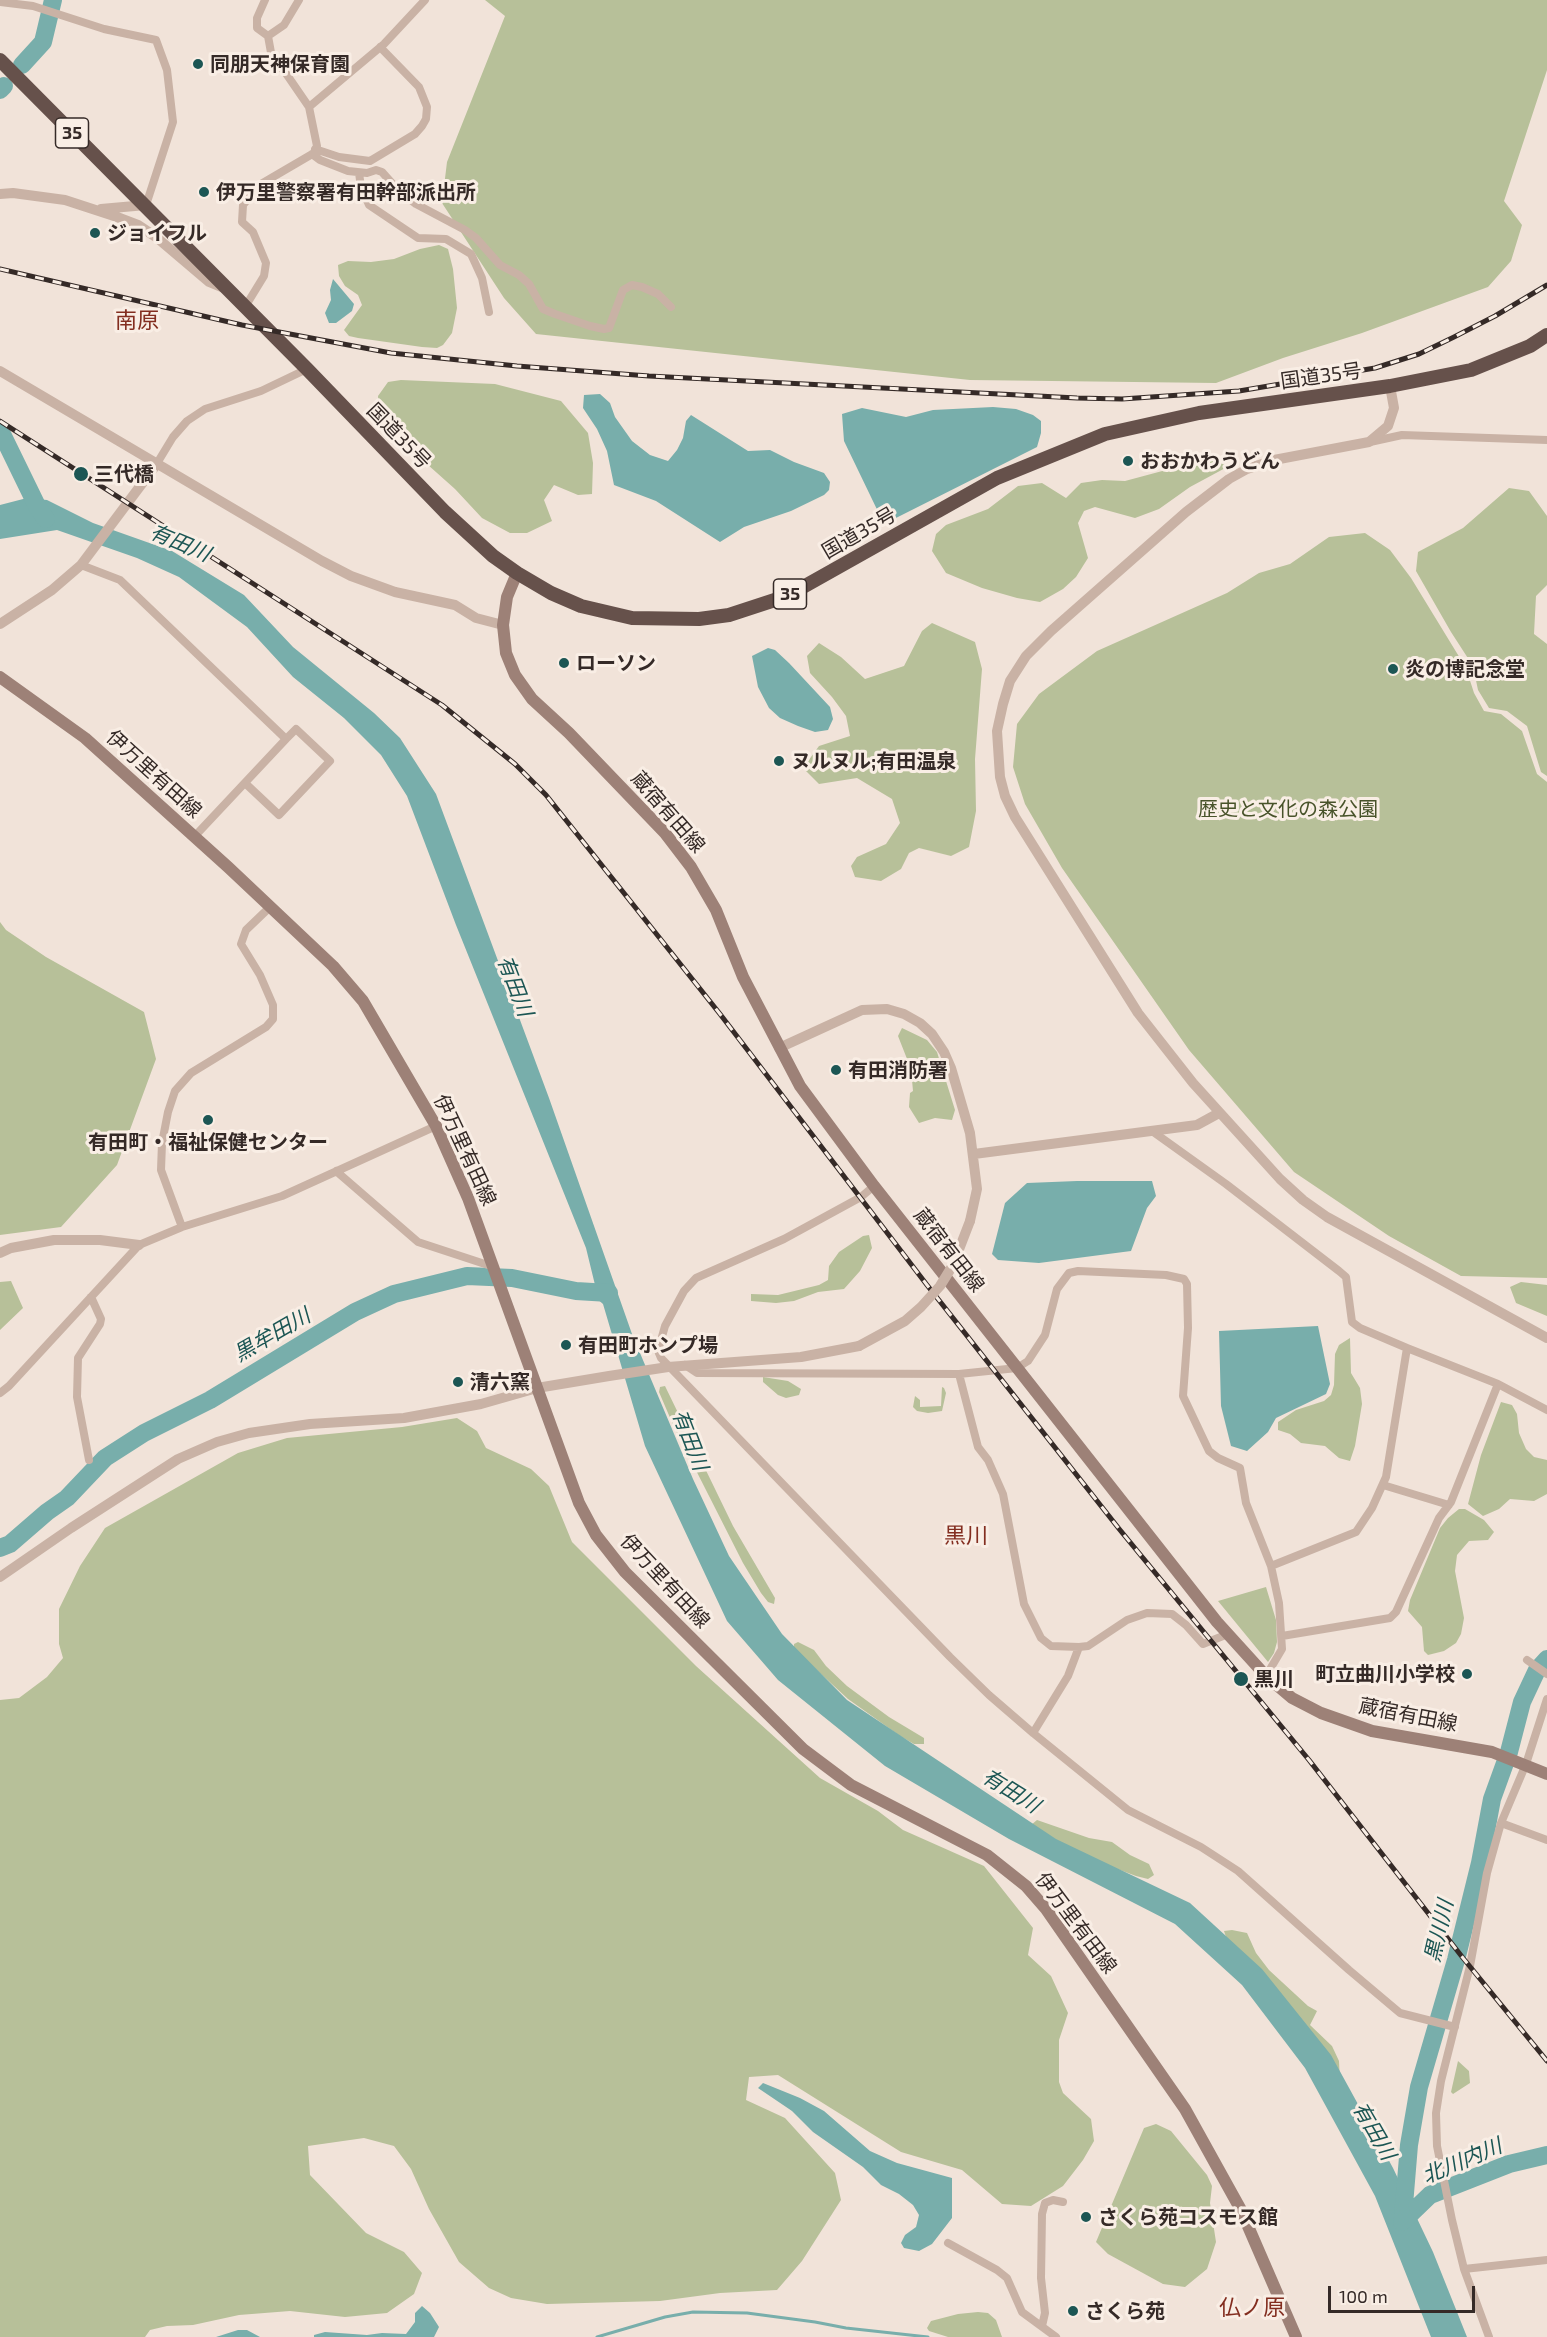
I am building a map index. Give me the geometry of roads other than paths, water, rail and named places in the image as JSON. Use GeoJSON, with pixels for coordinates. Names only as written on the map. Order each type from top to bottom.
{"type":"FeatureCollection","features":[{"type":"Feature","properties":{"kind":"highway","name":"35"},"geometry":{"type":"LineString","coordinates":[[0,60],[146,205]]}},
{"type":"Feature","properties":{"kind":"highway","name":"国道35号"},"geometry":{"type":"LineString","coordinates":[[146,205],[445,512],[492,556],[551,593],[581,606],[632,618],[699,619],[729,615],[786,596],[997,478],[1105,434],[1199,413],[1390,386],[1471,370],[1530,346],[1547,335]]}},
{"type":"Feature","properties":{"kind":"main road","name":"蔵宿有田線"},"geometry":{"type":"LineString","coordinates":[[517,573],[507,597],[503,625],[506,652],[515,675],[532,699],[569,733],[665,833],[691,867],[716,910],[743,977],[801,1086],[874,1186],[1228,1634],[1266,1676],[1292,1698],[1321,1713],[1372,1731],[1492,1752],[1547,1774]]}},
{"type":"Feature","properties":{"kind":"main road","name":"伊万里有田線"},"geometry":{"type":"LineString","coordinates":[[0,677],[85,738],[333,966],[363,1001],[436,1126],[468,1198],[579,1503],[596,1535],[625,1572],[803,1749],[824,1767],[851,1785],[987,1855],[1026,1886],[1046,1909],[1185,2109],[1240,2210],[1296,2337]]}},
{"type":"Feature","properties":{"kind":"street"},"geometry":{"type":"LineString","coordinates":[[245,307],[264,276],[266,263],[253,232],[242,222],[243,205],[261,184],[314,151],[317,146],[309,107],[285,72],[272,58],[268,36],[257,28],[257,18],[265,0]]}},
{"type":"Feature","properties":{"kind":"street"},"geometry":{"type":"LineString","coordinates":[[268,36],[284,25],[299,0]]}},
{"type":"Feature","properties":{"kind":"street"},"geometry":{"type":"LineString","coordinates":[[309,107],[380,47],[425,0]]}},
{"type":"Feature","properties":{"kind":"street"},"geometry":{"type":"LineString","coordinates":[[0,2],[33,6],[104,28],[149,37],[156,40],[160,47],[167,70],[172,122],[146,205],[98,209]]}},
{"type":"Feature","properties":{"kind":"street"},"geometry":{"type":"LineString","coordinates":[[314,151],[370,161],[415,134],[422,126],[426,119],[427,107],[423,95],[380,47]]}},
{"type":"Feature","properties":{"kind":"street"},"geometry":{"type":"LineString","coordinates":[[314,151],[320,160],[359,173],[376,170],[382,172],[398,190],[416,204],[465,230],[488,250],[500,265],[530,284],[543,309],[590,326],[609,328],[623,290],[632,285],[658,294],[671,307]]}},
{"type":"Feature","properties":{"kind":"street"},"geometry":{"type":"LineString","coordinates":[[359,173],[361,187],[369,205],[418,238],[446,239],[471,254],[482,278],[489,312]]}},
{"type":"Feature","properties":{"kind":"street"},"geometry":{"type":"LineString","coordinates":[[0,194],[13,193],[64,200],[98,209],[138,225],[156,237],[209,282],[229,291]]}},
{"type":"Feature","properties":{"kind":"street"},"geometry":{"type":"LineString","coordinates":[[0,624],[52,590],[81,565],[187,421],[205,409],[261,391],[307,369]]}},
{"type":"Feature","properties":{"kind":"street"},"geometry":{"type":"LineString","coordinates":[[0,371],[296,547],[351,576],[395,592],[455,605],[476,618],[503,625]]}},
{"type":"Feature","properties":{"kind":"street"},"geometry":{"type":"LineString","coordinates":[[1369,442],[1388,426],[1394,408],[1390,386]]}},
{"type":"Feature","properties":{"kind":"street"},"geometry":{"type":"LineString","coordinates":[[1547,440],[1402,435],[1274,460],[1247,469],[1210,492],[1051,631],[1026,656],[1011,681],[997,731],[1000,777],[1005,796],[1015,817],[1138,1013],[1164,1048],[1220,1113],[1280,1179],[1303,1200],[1327,1217],[1547,1338]]}},
{"type":"Feature","properties":{"kind":"street"},"geometry":{"type":"LineString","coordinates":[[81,565],[120,580],[286,739]]}},
{"type":"Feature","properties":{"kind":"street"},"geometry":{"type":"LineString","coordinates":[[194,837],[286,739],[296,729],[330,761],[279,815],[245,783]]}},
{"type":"Feature","properties":{"kind":"street"},"geometry":{"type":"LineString","coordinates":[[182,1227],[161,1170],[162,1143],[168,1113],[175,1091],[191,1073],[266,1027],[273,1019],[273,1005],[260,975],[241,944],[246,930],[270,907]]}},
{"type":"Feature","properties":{"kind":"street"},"geometry":{"type":"LineString","coordinates":[[0,1577],[169,1465],[217,1442],[249,1433],[310,1424],[404,1418],[482,1404],[537,1388],[668,1367],[801,1357],[859,1346],[905,1321],[940,1286],[953,1265],[970,1221],[977,1189],[970,1133],[944,1052],[932,1034],[920,1023],[904,1014],[887,1009],[862,1010],[779,1048]]}},
{"type":"Feature","properties":{"kind":"street"},"geometry":{"type":"LineString","coordinates":[[974,1154],[1197,1125],[1220,1113]]}},
{"type":"Feature","properties":{"kind":"street"},"geometry":{"type":"LineString","coordinates":[[0,1393],[139,1245],[182,1227],[282,1196],[436,1126]]}},
{"type":"Feature","properties":{"kind":"street"},"geometry":{"type":"LineString","coordinates":[[1152,1131],[1339,1270],[1346,1277],[1352,1322],[1360,1328],[1498,1384],[1547,1410]]}},
{"type":"Feature","properties":{"kind":"street"},"geometry":{"type":"LineString","coordinates":[[336,1171],[418,1242],[494,1267]]}},
{"type":"Feature","properties":{"kind":"street"},"geometry":{"type":"LineString","coordinates":[[874,1186],[861,1197],[784,1239],[696,1278],[684,1291],[665,1326],[658,1351],[668,1367],[950,1657],[988,1695],[1033,1733],[1128,1810],[1201,1847],[1238,1871],[1348,1970],[1400,2013],[1453,2026]]}},
{"type":"Feature","properties":{"kind":"street"},"geometry":{"type":"LineString","coordinates":[[0,1253],[11,1248],[54,1240],[100,1240],[139,1245]]}},
{"type":"Feature","properties":{"kind":"street"},"geometry":{"type":"LineString","coordinates":[[685,1365],[697,1373],[959,1374],[996,1372],[1017,1368],[1028,1361],[1045,1335],[1057,1289],[1069,1273],[1078,1271],[1091,1274],[1166,1275],[1184,1279],[1187,1284],[1188,1319],[1183,1396],[1209,1450],[1218,1458],[1240,1468],[1246,1503],[1271,1566],[1279,1604],[1282,1649],[1266,1676]]}},
{"type":"Feature","properties":{"kind":"street"},"geometry":{"type":"LineString","coordinates":[[89,1460],[77,1397],[78,1358],[101,1319],[91,1297]]}},
{"type":"Feature","properties":{"kind":"street"},"geometry":{"type":"LineString","coordinates":[[1271,1566],[1356,1532],[1372,1508],[1383,1485],[1393,1445],[1407,1348]]}},
{"type":"Feature","properties":{"kind":"street"},"geometry":{"type":"LineString","coordinates":[[959,1374],[978,1447],[988,1460],[1003,1494],[1024,1604],[1041,1638],[1051,1646],[1088,1646],[1127,1620],[1147,1613],[1172,1614],[1186,1625],[1203,1644],[1228,1634]]}},
{"type":"Feature","properties":{"kind":"street"},"geometry":{"type":"LineString","coordinates":[[1282,1636],[1390,1618],[1396,1612],[1438,1518],[1449,1505],[1498,1384]]}},
{"type":"Feature","properties":{"kind":"street"},"geometry":{"type":"LineString","coordinates":[[1383,1485],[1449,1505]]}},
{"type":"Feature","properties":{"kind":"street"},"geometry":{"type":"LineString","coordinates":[[1033,1733],[1068,1676],[1079,1647]]}},
{"type":"Feature","properties":{"kind":"street"},"geometry":{"type":"LineString","coordinates":[[1527,1660],[1547,1674]]}},
{"type":"Feature","properties":{"kind":"street"},"geometry":{"type":"LineString","coordinates":[[1489,2337],[1464,2269],[1437,2146],[1436,2113],[1453,2026],[1470,1966],[1487,1874],[1501,1822],[1526,1764],[1547,1699]]}},
{"type":"Feature","properties":{"kind":"street"},"geometry":{"type":"LineString","coordinates":[[1501,1822],[1547,1840]]}},
{"type":"Feature","properties":{"kind":"street"},"geometry":{"type":"LineString","coordinates":[[1042,2326],[1045,2313],[1041,2278],[1041,2214],[1045,2204],[1053,2200],[1063,2202]]}},
{"type":"Feature","properties":{"kind":"street"},"geometry":{"type":"LineString","coordinates":[[948,2243],[998,2270],[1007,2278],[1022,2312],[1056,2337]]}},
{"type":"Feature","properties":{"kind":"street"},"geometry":{"type":"LineString","coordinates":[[1464,2269],[1547,2260]]}},
{"type":"Feature","properties":{"kind":"water"},"geometry":{"type":"Polygon","coordinates":[[[333,279],[354,304],[352,311],[336,323],[329,323],[325,313],[331,300],[330,290],[333,279]]]}},
{"type":"Feature","properties":{"kind":"water"},"geometry":{"type":"Polygon","coordinates":[[[600,394],[610,403],[615,417],[632,441],[650,455],[668,461],[683,438],[686,421],[691,415],[748,451],[770,450],[824,473],[830,482],[829,490],[824,495],[791,511],[744,527],[720,542],[656,501],[614,485],[607,451],[597,429],[583,408],[584,395],[600,394]]]}},
{"type":"Feature","properties":{"kind":"water"},"geometry":{"type":"Polygon","coordinates":[[[993,407],[1016,409],[1033,415],[1041,421],[1041,433],[1037,447],[884,524],[844,441],[842,414],[862,408],[906,417],[933,410],[993,407]]]}},
{"type":"Feature","properties":{"kind":"water"},"geometry":{"type":"Polygon","coordinates":[[[27,498],[47,500],[93,523],[172,551],[244,595],[293,647],[374,713],[400,738],[436,794],[549,1098],[632,1334],[693,1479],[729,1556],[782,1634],[847,1700],[1056,1839],[1190,1903],[1262,1969],[1331,2055],[1393,2168],[1433,2252],[1467,2337],[1431,2337],[1375,2196],[1305,2068],[1242,1985],[1175,1924],[1009,1839],[885,1766],[778,1680],[727,1621],[645,1446],[603,1304],[595,1297],[596,1289],[586,1248],[456,925],[407,796],[381,755],[344,718],[293,677],[247,627],[179,577],[137,558],[57,530],[0,539],[0,505],[27,498]]]}},
{"type":"Feature","properties":{"kind":"water"},"geometry":{"type":"Polygon","coordinates":[[[768,648],[775,650],[789,663],[830,707],[833,719],[828,730],[815,732],[798,726],[780,718],[769,708],[758,687],[752,656],[768,648]]]}},
{"type":"Feature","properties":{"kind":"water"},"geometry":{"type":"Polygon","coordinates":[[[1152,1181],[1156,1196],[1147,1208],[1131,1251],[1039,1263],[998,1260],[992,1254],[1005,1203],[1027,1183],[1152,1181]]]}},
{"type":"Feature","properties":{"kind":"water"},"geometry":{"type":"Polygon","coordinates":[[[1318,1326],[1330,1384],[1326,1394],[1276,1418],[1268,1432],[1247,1451],[1231,1446],[1221,1406],[1219,1331],[1318,1326]]]}},
{"type":"Feature","properties":{"kind":"water"},"geometry":{"type":"Polygon","coordinates":[[[763,2083],[800,2098],[824,2111],[870,2151],[897,2163],[952,2178],[952,2218],[932,2244],[919,2251],[904,2248],[901,2243],[905,2235],[916,2227],[919,2215],[913,2205],[899,2194],[881,2185],[863,2167],[813,2132],[792,2111],[758,2088],[763,2083]]]}},
{"type":"Feature","properties":{"kind":"water"},"geometry":{"type":"Polygon","coordinates":[[[422,2306],[430,2313],[439,2327],[434,2337],[314,2337],[314,2335],[325,2332],[367,2335],[406,2334],[415,2322],[415,2313],[422,2306]]]}},
{"type":"Feature","properties":{"kind":"water"},"geometry":{"type":"Polygon","coordinates":[[[238,2330],[247,2330],[260,2337],[216,2337],[238,2330]]]}},
{"type":"Feature","properties":{"kind":"waterway"},"geometry":{"type":"LineString","coordinates":[[22,65],[43,42],[53,0]]}},
{"type":"Feature","properties":{"kind":"waterway"},"geometry":{"type":"LineString","coordinates":[[0,90],[4,86]]}},
{"type":"Feature","properties":{"kind":"waterway"},"geometry":{"type":"LineString","coordinates":[[0,430],[38,508],[46,519]]}},
{"type":"Feature","properties":{"kind":"waterway","name":"黒牟田川"},"geometry":{"type":"LineString","coordinates":[[0,1548],[10,1544],[67,1498],[105,1458],[144,1433],[210,1400],[355,1312],[394,1294],[467,1276],[512,1278],[576,1291],[609,1293]]}},
{"type":"Feature","properties":{"kind":"waterway","name":"黒川川"},"geometry":{"type":"LineString","coordinates":[[1403,2217],[1409,2145],[1419,2087],[1456,1960],[1480,1863],[1492,1799],[1509,1752],[1522,1702],[1537,1670],[1547,1659]]}},
{"type":"Feature","properties":{"kind":"waterway","name":"北川内川"},"geometry":{"type":"LineString","coordinates":[[1402,2222],[1430,2195],[1509,2164],[1547,2155]]}},
{"type":"Feature","properties":{"kind":"waterway"},"geometry":{"type":"LineString","coordinates":[[597,2337],[665,2317],[693,2312],[747,2313],[846,2328],[928,2337]]}},
{"type":"Feature","properties":{"kind":"railway"},"geometry":{"type":"LineString","coordinates":[[0,269],[242,325],[391,353],[649,376],[1122,399],[1239,391],[1375,368],[1419,354],[1495,316],[1547,285]]}},
{"type":"Feature","properties":{"kind":"railway"},"geometry":{"type":"LineString","coordinates":[[0,421],[442,705],[515,764],[546,795],[720,1014],[927,1285],[1120,1530],[1309,1760],[1463,1958],[1547,2061]]}},
{"type":"Feature","properties":{"kind":"place","name":"同朋天神保育園"},"geometry":{"type":"Point","coordinates":[198,64]}},
{"type":"Feature","properties":{"kind":"place","name":"伊万里警察署有田幹部派出所"},"geometry":{"type":"Point","coordinates":[204,192]}},
{"type":"Feature","properties":{"kind":"place","name":"ジョイフル"},"geometry":{"type":"Point","coordinates":[95,233]}},
{"type":"Feature","properties":{"kind":"place","name":"おおかわうどん"},"geometry":{"type":"Point","coordinates":[1128,461]}},
{"type":"Feature","properties":{"kind":"place","name":"三代橋"},"geometry":{"type":"Point","coordinates":[81,474]}},
{"type":"Feature","properties":{"kind":"place","name":"ローソン"},"geometry":{"type":"Point","coordinates":[564,663]}},
{"type":"Feature","properties":{"kind":"place","name":"炎の博記念堂"},"geometry":{"type":"Point","coordinates":[1393,669]}},
{"type":"Feature","properties":{"kind":"place","name":"ヌルヌル;有田温泉"},"geometry":{"type":"Point","coordinates":[779,761]}},
{"type":"Feature","properties":{"kind":"place","name":"有田消防署"},"geometry":{"type":"Point","coordinates":[836,1070]}},
{"type":"Feature","properties":{"kind":"place","name":"有田町・福祉保健センター"},"geometry":{"type":"Point","coordinates":[208,1120]}},
{"type":"Feature","properties":{"kind":"place","name":"有田町ホンプ場"},"geometry":{"type":"Point","coordinates":[566,1345]}},
{"type":"Feature","properties":{"kind":"place","name":"清六窯"},"geometry":{"type":"Point","coordinates":[458,1382]}},
{"type":"Feature","properties":{"kind":"place","name":"町立曲川小学校"},"geometry":{"type":"Point","coordinates":[1467,1674]}},
{"type":"Feature","properties":{"kind":"place","name":"黒川"},"geometry":{"type":"Point","coordinates":[1241,1679]}},
{"type":"Feature","properties":{"kind":"place","name":"さくら苑コスモス館"},"geometry":{"type":"Point","coordinates":[1086,2217]}},
{"type":"Feature","properties":{"kind":"place","name":"さくら苑"},"geometry":{"type":"Point","coordinates":[1073,2311]}},
{"type":"Feature","properties":{"kind":"district","name":"南原"},"geometry":{"type":"Point","coordinates":[137,321]}},
{"type":"Feature","properties":{"kind":"district","name":"黒川"},"geometry":{"type":"Point","coordinates":[966,1536]}},
{"type":"Feature","properties":{"kind":"district","name":"仏ノ原"},"geometry":{"type":"Point","coordinates":[1252,2308]}},
{"type":"Feature","properties":{"kind":"water label","name":"有田川"},"geometry":{"type":"Point","coordinates":[180,543]}},
{"type":"Feature","properties":{"kind":"water label","name":"有田川"},"geometry":{"type":"Point","coordinates":[515,986]}},
{"type":"Feature","properties":{"kind":"water label","name":"有田川"},"geometry":{"type":"Point","coordinates":[690,1440]}},
{"type":"Feature","properties":{"kind":"water label","name":"有田川"},"geometry":{"type":"Point","coordinates":[1011,1791]}},
{"type":"Feature","properties":{"kind":"water label","name":"有田川"},"geometry":{"type":"Point","coordinates":[1374,2131]}},
{"type":"Feature","properties":{"kind":"park label","name":"歴史と文化の森公園"},"geometry":{"type":"Point","coordinates":[1288,809]}}]}
